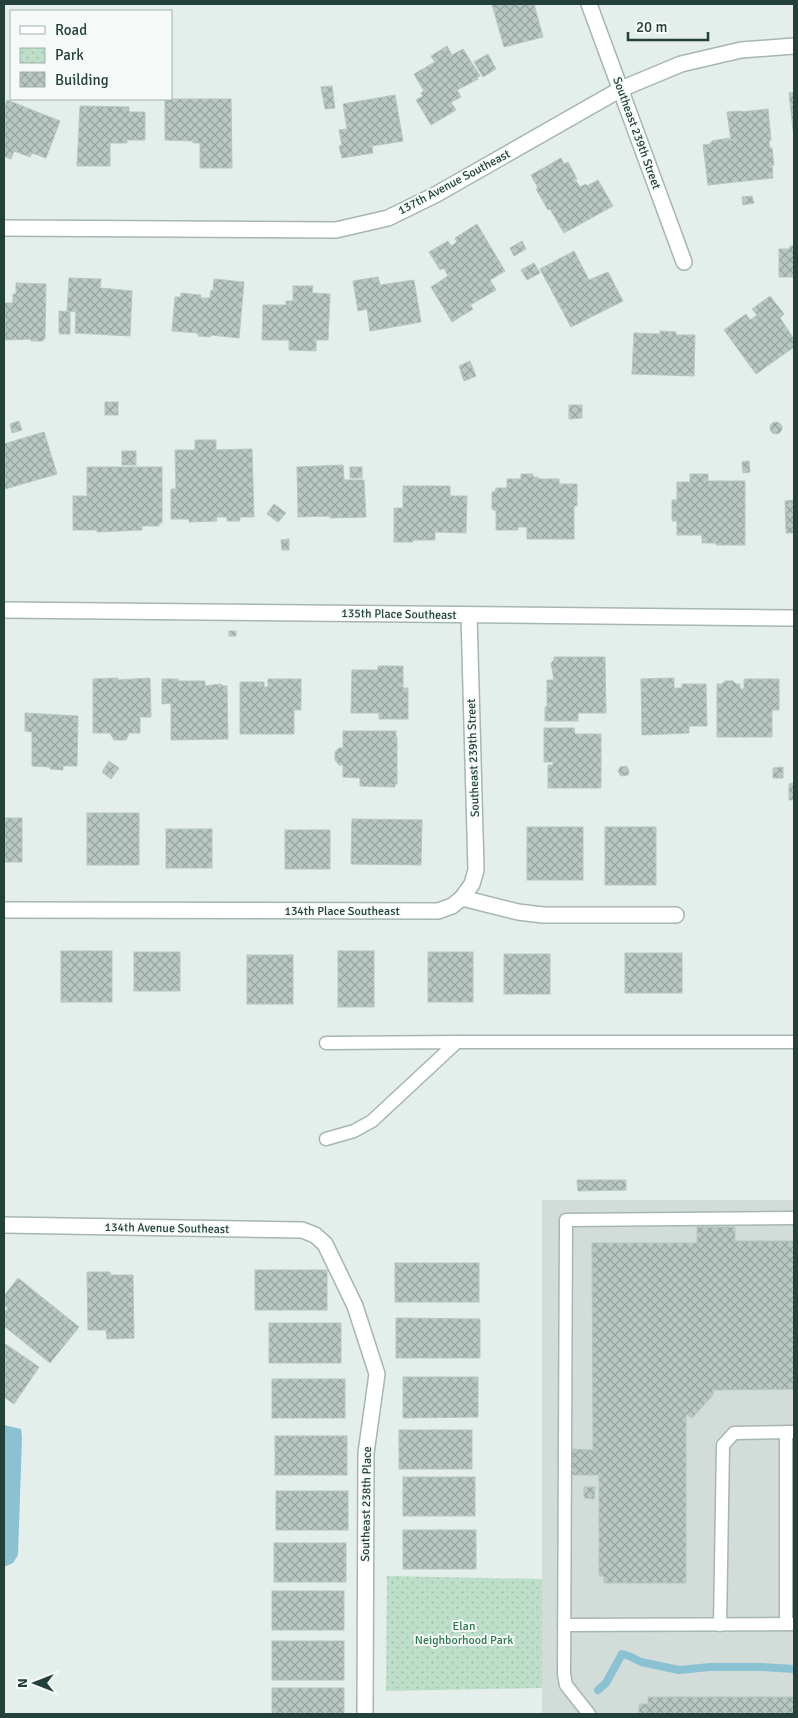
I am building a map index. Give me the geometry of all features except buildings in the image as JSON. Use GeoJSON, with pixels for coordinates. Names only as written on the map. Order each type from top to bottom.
{"type":"FeatureCollection","features":[{"type":"Feature","properties":{"kind":"street","name":"Southeast 239th Street"},"geometry":{"type":"LineString","coordinates":[[589,4],[684,262]]}},
{"type":"Feature","properties":{"kind":"street","name":"137th Avenue Southeast"},"geometry":{"type":"LineString","coordinates":[[4,228],[336,230],[388,218],[427,199],[621,89],[681,64],[742,50],[794,46]]}},
{"type":"Feature","properties":{"kind":"street","name":"135th Place Southeast"},"geometry":{"type":"LineString","coordinates":[[4,610],[794,618]]}},
{"type":"Feature","properties":{"kind":"street","name":"Southeast 239th Street"},"geometry":{"type":"LineString","coordinates":[[462,898],[472,884],[476,870],[469,615]]}},
{"type":"Feature","properties":{"kind":"street","name":"134th Place Southeast"},"geometry":{"type":"LineString","coordinates":[[4,910],[438,911],[452,906],[462,898]]}},
{"type":"Feature","properties":{"kind":"street"},"geometry":{"type":"LineString","coordinates":[[462,898],[518,912],[543,916],[676,915]]}},
{"type":"Feature","properties":{"kind":"street","name":"134th Avenue Southeast"},"geometry":{"type":"LineString","coordinates":[[4,1225],[302,1230],[315,1235],[325,1244]]}},
{"type":"Feature","properties":{"kind":"street","name":"Southeast 238th Place"},"geometry":{"type":"LineString","coordinates":[[325,1244],[355,1306],[377,1374],[366,1453],[365,1714]]}},
{"type":"Feature","properties":{"kind":"lane"},"geometry":{"type":"LineString","coordinates":[[326,1042],[794,1042]]}},
{"type":"Feature","properties":{"kind":"lane"},"geometry":{"type":"LineString","coordinates":[[326,1139],[354,1131],[372,1122],[457,1042]]}},
{"type":"Feature","properties":{"kind":"lane"},"geometry":{"type":"LineString","coordinates":[[589,1714],[566,1685],[564,1674],[566,1220],[794,1218]]}},
{"type":"Feature","properties":{"kind":"lane"},"geometry":{"type":"LineString","coordinates":[[564,1625],[720,1625],[790,1624],[790,1432],[734,1433],[723,1445],[720,1625]]}},
{"type":"Feature","properties":{"kind":"shaded area"},"geometry":{"type":"Polygon","coordinates":[[[542,1200],[794,1200],[794,1714],[542,1714],[542,1200]]]}},
{"type":"Feature","properties":{"kind":"green space","name":"Elan Neighborhood Park"},"geometry":{"type":"Polygon","coordinates":[[[387,1576],[542,1579],[542,1688],[386,1691],[387,1576]]]}},
{"type":"Feature","properties":{"kind":"water"},"geometry":{"type":"Polygon","coordinates":[[[4,1425],[21,1429],[22,1438],[18,1555],[13,1563],[6,1566],[4,1566],[4,1425]]]}},
{"type":"Feature","properties":{"kind":"waterway"},"geometry":{"type":"LineString","coordinates":[[598,1690],[606,1683],[622,1654],[641,1662],[679,1670],[710,1667],[794,1669]]}}]}
